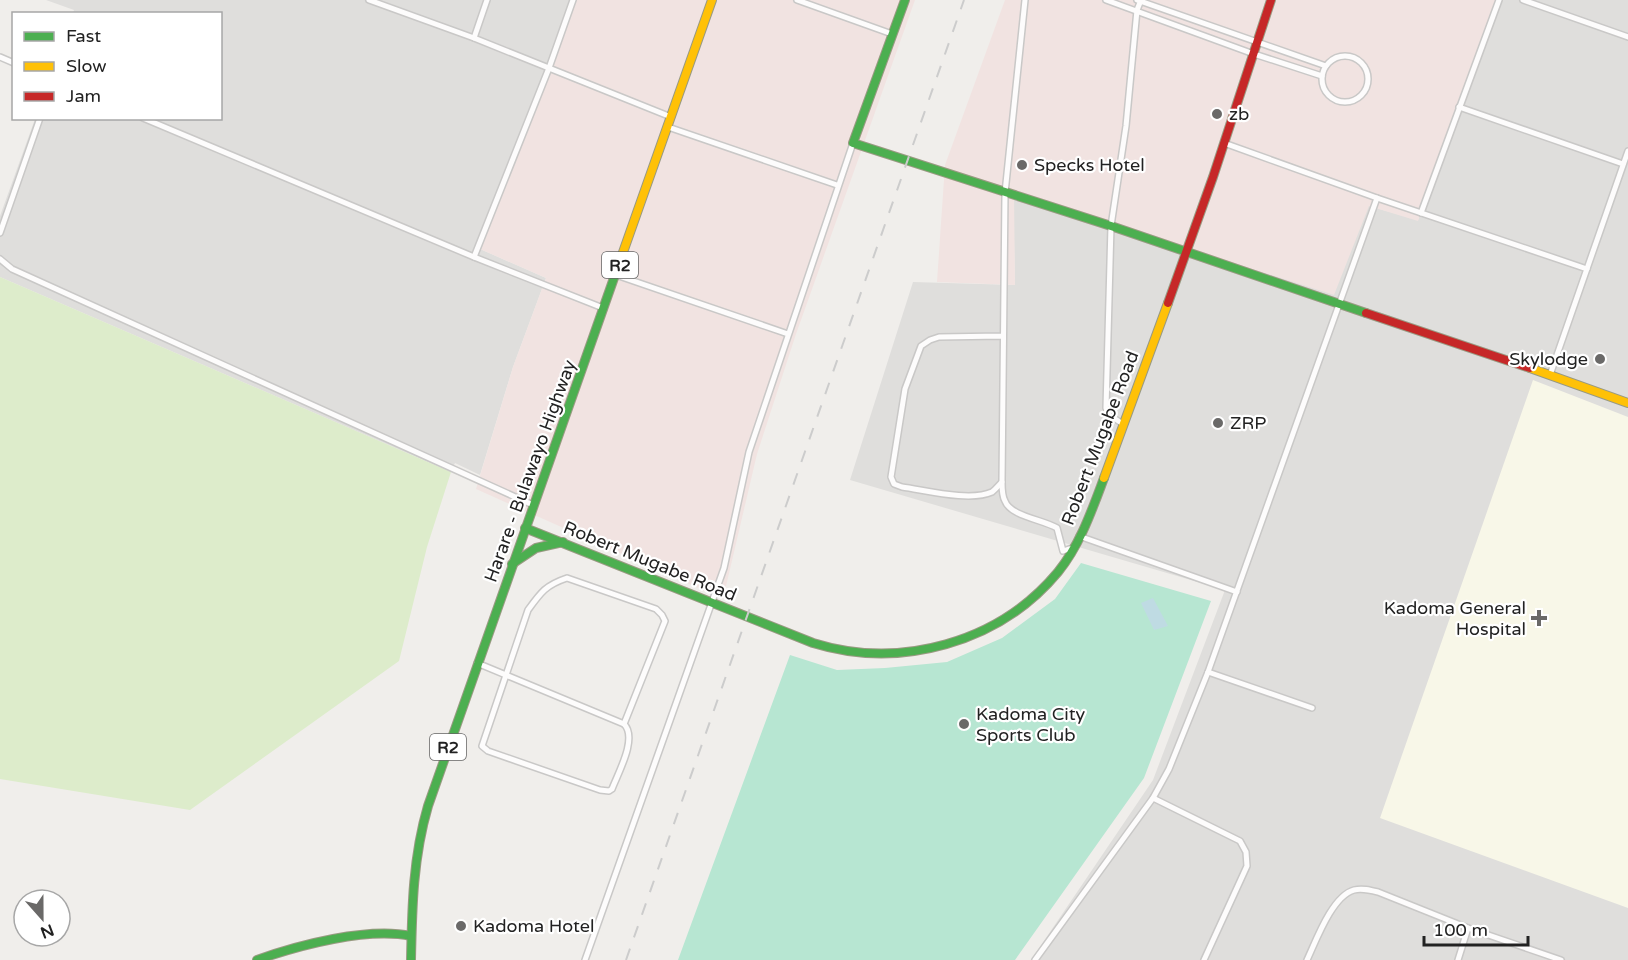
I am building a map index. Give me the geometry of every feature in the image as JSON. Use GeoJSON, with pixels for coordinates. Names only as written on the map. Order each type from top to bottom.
{"type":"FeatureCollection","features":[{"type":"Feature","properties":{"kind":"main road","name":"Harare - Bulawayo Highway"},"geometry":{"type":"LineString","coordinates":[[411,960],[412,896],[416,856],[423,823],[477,663],[712,0]]}},
{"type":"Feature","properties":{"kind":"main road"},"geometry":{"type":"LineString","coordinates":[[904,0],[853,142],[1005,193],[1111,225],[1550,375],[1628,404]]}},
{"type":"Feature","properties":{"kind":"main road","name":"Robert Mugabe Road"},"geometry":{"type":"LineString","coordinates":[[525,528],[804,640],[857,653],[888,655],[935,648],[962,639],[1006,618],[1047,584],[1061,568],[1087,519],[1186,251],[1224,143],[1255,41],[1271,0]]}},
{"type":"Feature","properties":{"kind":"main road"},"geometry":{"type":"LineString","coordinates":[[512,564],[536,548],[563,542]]}},
{"type":"Feature","properties":{"kind":"main road"},"geometry":{"type":"LineString","coordinates":[[257,960],[320,940],[396,934],[411,936]]}},
{"type":"Feature","properties":{"kind":"street"},"geometry":{"type":"LineString","coordinates":[[369,0],[474,38],[671,117]]}},
{"type":"Feature","properties":{"kind":"street"},"geometry":{"type":"LineString","coordinates":[[474,38],[487,0]]}},
{"type":"Feature","properties":{"kind":"street"},"geometry":{"type":"LineString","coordinates":[[474,257],[549,68],[573,0]]}},
{"type":"Feature","properties":{"kind":"street"},"geometry":{"type":"LineString","coordinates":[[797,0],[892,34]]}},
{"type":"Feature","properties":{"kind":"street"},"geometry":{"type":"LineString","coordinates":[[1025,0],[1005,193],[1002,482],[1004,501],[1008,508],[1057,528],[1063,551],[1072,548]]}},
{"type":"Feature","properties":{"kind":"street"},"geometry":{"type":"LineString","coordinates":[[1106,0],[1251,53],[1322,76]]}},
{"type":"Feature","properties":{"kind":"street"},"geometry":{"type":"LineString","coordinates":[[1123,424],[1109,416],[1106,408],[1111,225],[1126,126],[1137,10],[1140,0],[1326,66]]}},
{"type":"Feature","properties":{"kind":"street"},"geometry":{"type":"LineString","coordinates":[[1421,213],[1499,0]]}},
{"type":"Feature","properties":{"kind":"street"},"geometry":{"type":"LineString","coordinates":[[1523,0],[1628,37]]}},
{"type":"Feature","properties":{"kind":"street"},"geometry":{"type":"LineString","coordinates":[[1349,57],[1357,60],[1363,66],[1367,74],[1367,83],[1364,91],[1358,97],[1341,102],[1326,93],[1322,85],[1322,76],[1326,66],[1332,60],[1349,57]]}},
{"type":"Feature","properties":{"kind":"street"},"geometry":{"type":"LineString","coordinates":[[1459,107],[1623,164]]}},
{"type":"Feature","properties":{"kind":"street"},"geometry":{"type":"LineString","coordinates":[[0,233],[39,120]]}},
{"type":"Feature","properties":{"kind":"street"},"geometry":{"type":"LineString","coordinates":[[148,120],[604,309]]}},
{"type":"Feature","properties":{"kind":"street"},"geometry":{"type":"LineString","coordinates":[[668,127],[837,185]]}},
{"type":"Feature","properties":{"kind":"street"},"geometry":{"type":"LineString","coordinates":[[585,960],[724,568],[749,452],[853,142]]}},
{"type":"Feature","properties":{"kind":"street"},"geometry":{"type":"LineString","coordinates":[[1224,143],[1587,269]]}},
{"type":"Feature","properties":{"kind":"street"},"geometry":{"type":"LineString","coordinates":[[1550,375],[1628,151]]}},
{"type":"Feature","properties":{"kind":"street"},"geometry":{"type":"LineString","coordinates":[[1035,960],[1153,798],[1168,769],[1208,672],[1377,198]]}},
{"type":"Feature","properties":{"kind":"street"},"geometry":{"type":"LineString","coordinates":[[0,259],[12,269],[533,505]]}},
{"type":"Feature","properties":{"kind":"street"},"geometry":{"type":"LineString","coordinates":[[616,275],[788,334]]}},
{"type":"Feature","properties":{"kind":"street"},"geometry":{"type":"LineString","coordinates":[[1002,336],[939,337],[921,346],[902,402],[891,477],[894,484],[902,487],[968,496],[986,494],[995,490],[1002,482]]}},
{"type":"Feature","properties":{"kind":"street"},"geometry":{"type":"LineString","coordinates":[[1079,536],[1237,592]]}},
{"type":"Feature","properties":{"kind":"street"},"geometry":{"type":"LineString","coordinates":[[477,663],[505,674],[624,724],[630,733],[630,738],[620,770],[609,791],[488,752],[482,746],[505,674],[528,609],[550,584],[567,578],[656,609],[665,621],[624,724]]}},
{"type":"Feature","properties":{"kind":"street"},"geometry":{"type":"LineString","coordinates":[[1208,672],[1312,708]]}},
{"type":"Feature","properties":{"kind":"street"},"geometry":{"type":"LineString","coordinates":[[1153,798],[1240,841],[1244,847],[1247,866],[1204,960]]}},
{"type":"Feature","properties":{"kind":"street"},"geometry":{"type":"LineString","coordinates":[[1307,960],[1321,926],[1338,903],[1352,891],[1365,889],[1561,960]]}},
{"type":"Feature","properties":{"kind":"street"},"geometry":{"type":"LineString","coordinates":[[1458,960],[1468,928]]}},
{"type":"Feature","properties":{"kind":"shaded area"},"geometry":{"type":"Polygon","coordinates":[[[46,0],[575,0],[480,249],[546,278],[513,367],[480,475],[455,463],[451,472],[0,277],[0,216],[35,120],[222,120],[222,12],[73,12],[74,10],[46,0]]]}},
{"type":"Feature","properties":{"kind":"shaded area"},"geometry":{"type":"Polygon","coordinates":[[[575,0],[915,0],[796,334],[757,454],[723,599],[476,489],[513,367],[546,278],[480,249],[575,0]]]}},
{"type":"Feature","properties":{"kind":"shaded area"},"geometry":{"type":"Polygon","coordinates":[[[1005,0],[1496,0],[1418,221],[1369,206],[1334,295],[1014,193],[1015,285],[937,282],[945,165],[1005,0]]]}},
{"type":"Feature","properties":{"kind":"shaded area"},"geometry":{"type":"Polygon","coordinates":[[[1496,0],[1628,0],[1628,960],[1031,960],[1153,780],[1225,590],[850,480],[913,282],[1015,285],[1013,193],[1369,206],[1418,220],[1496,0]]]}},
{"type":"Feature","properties":{"kind":"shaded area","name":"Kadoma General Hospital"},"geometry":{"type":"Polygon","coordinates":[[[1533,380],[1628,417],[1628,908],[1380,818],[1533,380]]]}},
{"type":"Feature","properties":{"kind":"green space"},"geometry":{"type":"Polygon","coordinates":[[[0,277],[451,472],[427,547],[399,661],[190,810],[0,779],[0,277]]]}},
{"type":"Feature","properties":{"kind":"green space","name":"Kadoma City Sports Club"},"geometry":{"type":"Polygon","coordinates":[[[1081,563],[1211,601],[1144,778],[1015,960],[678,960],[790,655],[837,670],[947,662],[1002,638],[1055,599],[1081,563]]]}},
{"type":"Feature","properties":{"kind":"water"},"geometry":{"type":"Polygon","coordinates":[[[1153,598],[1168,626],[1154,630],[1141,603],[1153,598]]]}},
{"type":"Feature","properties":{"kind":"railway"},"geometry":{"type":"LineString","coordinates":[[626,960],[964,0]]}},
{"type":"Feature","properties":{"kind":"traffic: fast"},"geometry":{"type":"LineString","coordinates":[[905,0],[853,143],[1111,226],[1366,313]]}},
{"type":"Feature","properties":{"kind":"traffic: fast"},"geometry":{"type":"LineString","coordinates":[[411,960],[416,863],[428,806],[621,258]]}},
{"type":"Feature","properties":{"kind":"traffic: fast"},"geometry":{"type":"LineString","coordinates":[[525,528],[813,643],[846,651],[880,653],[913,651],[946,644],[977,633],[1007,617],[1034,597],[1066,562],[1085,527],[1104,478]]}},
{"type":"Feature","properties":{"kind":"traffic: fast"},"geometry":{"type":"LineString","coordinates":[[512,564],[536,548],[563,542]]}},
{"type":"Feature","properties":{"kind":"traffic: fast"},"geometry":{"type":"LineString","coordinates":[[257,960],[333,939],[374,934],[411,936]]}},
{"type":"Feature","properties":{"kind":"traffic: slow"},"geometry":{"type":"LineString","coordinates":[[621,258],[712,0]]}},
{"type":"Feature","properties":{"kind":"traffic: slow"},"geometry":{"type":"LineString","coordinates":[[1104,478],[1168,303]]}},
{"type":"Feature","properties":{"kind":"traffic: slow"},"geometry":{"type":"LineString","coordinates":[[1530,368],[1628,403]]}},
{"type":"Feature","properties":{"kind":"traffic: jam"},"geometry":{"type":"LineString","coordinates":[[1168,303],[1213,177],[1271,0]]}},
{"type":"Feature","properties":{"kind":"traffic: jam"},"geometry":{"type":"LineString","coordinates":[[1366,313],[1530,368]]}},
{"type":"Feature","properties":{"kind":"place","name":"zb"},"geometry":{"type":"Point","coordinates":[1217,114]}},
{"type":"Feature","properties":{"kind":"place","name":"Specks Hotel"},"geometry":{"type":"Point","coordinates":[1022,165]}},
{"type":"Feature","properties":{"kind":"place","name":"Skylodge"},"geometry":{"type":"Point","coordinates":[1600,359]}},
{"type":"Feature","properties":{"kind":"place","name":"ZRP"},"geometry":{"type":"Point","coordinates":[1218,423]}},
{"type":"Feature","properties":{"kind":"place","name":"Kadoma General Hospital"},"geometry":{"type":"Point","coordinates":[1539,618]}},
{"type":"Feature","properties":{"kind":"place","name":"Kadoma City Sports Club"},"geometry":{"type":"Point","coordinates":[964,724]}},
{"type":"Feature","properties":{"kind":"place","name":"Kadoma Hotel"},"geometry":{"type":"Point","coordinates":[461,926]}}]}
